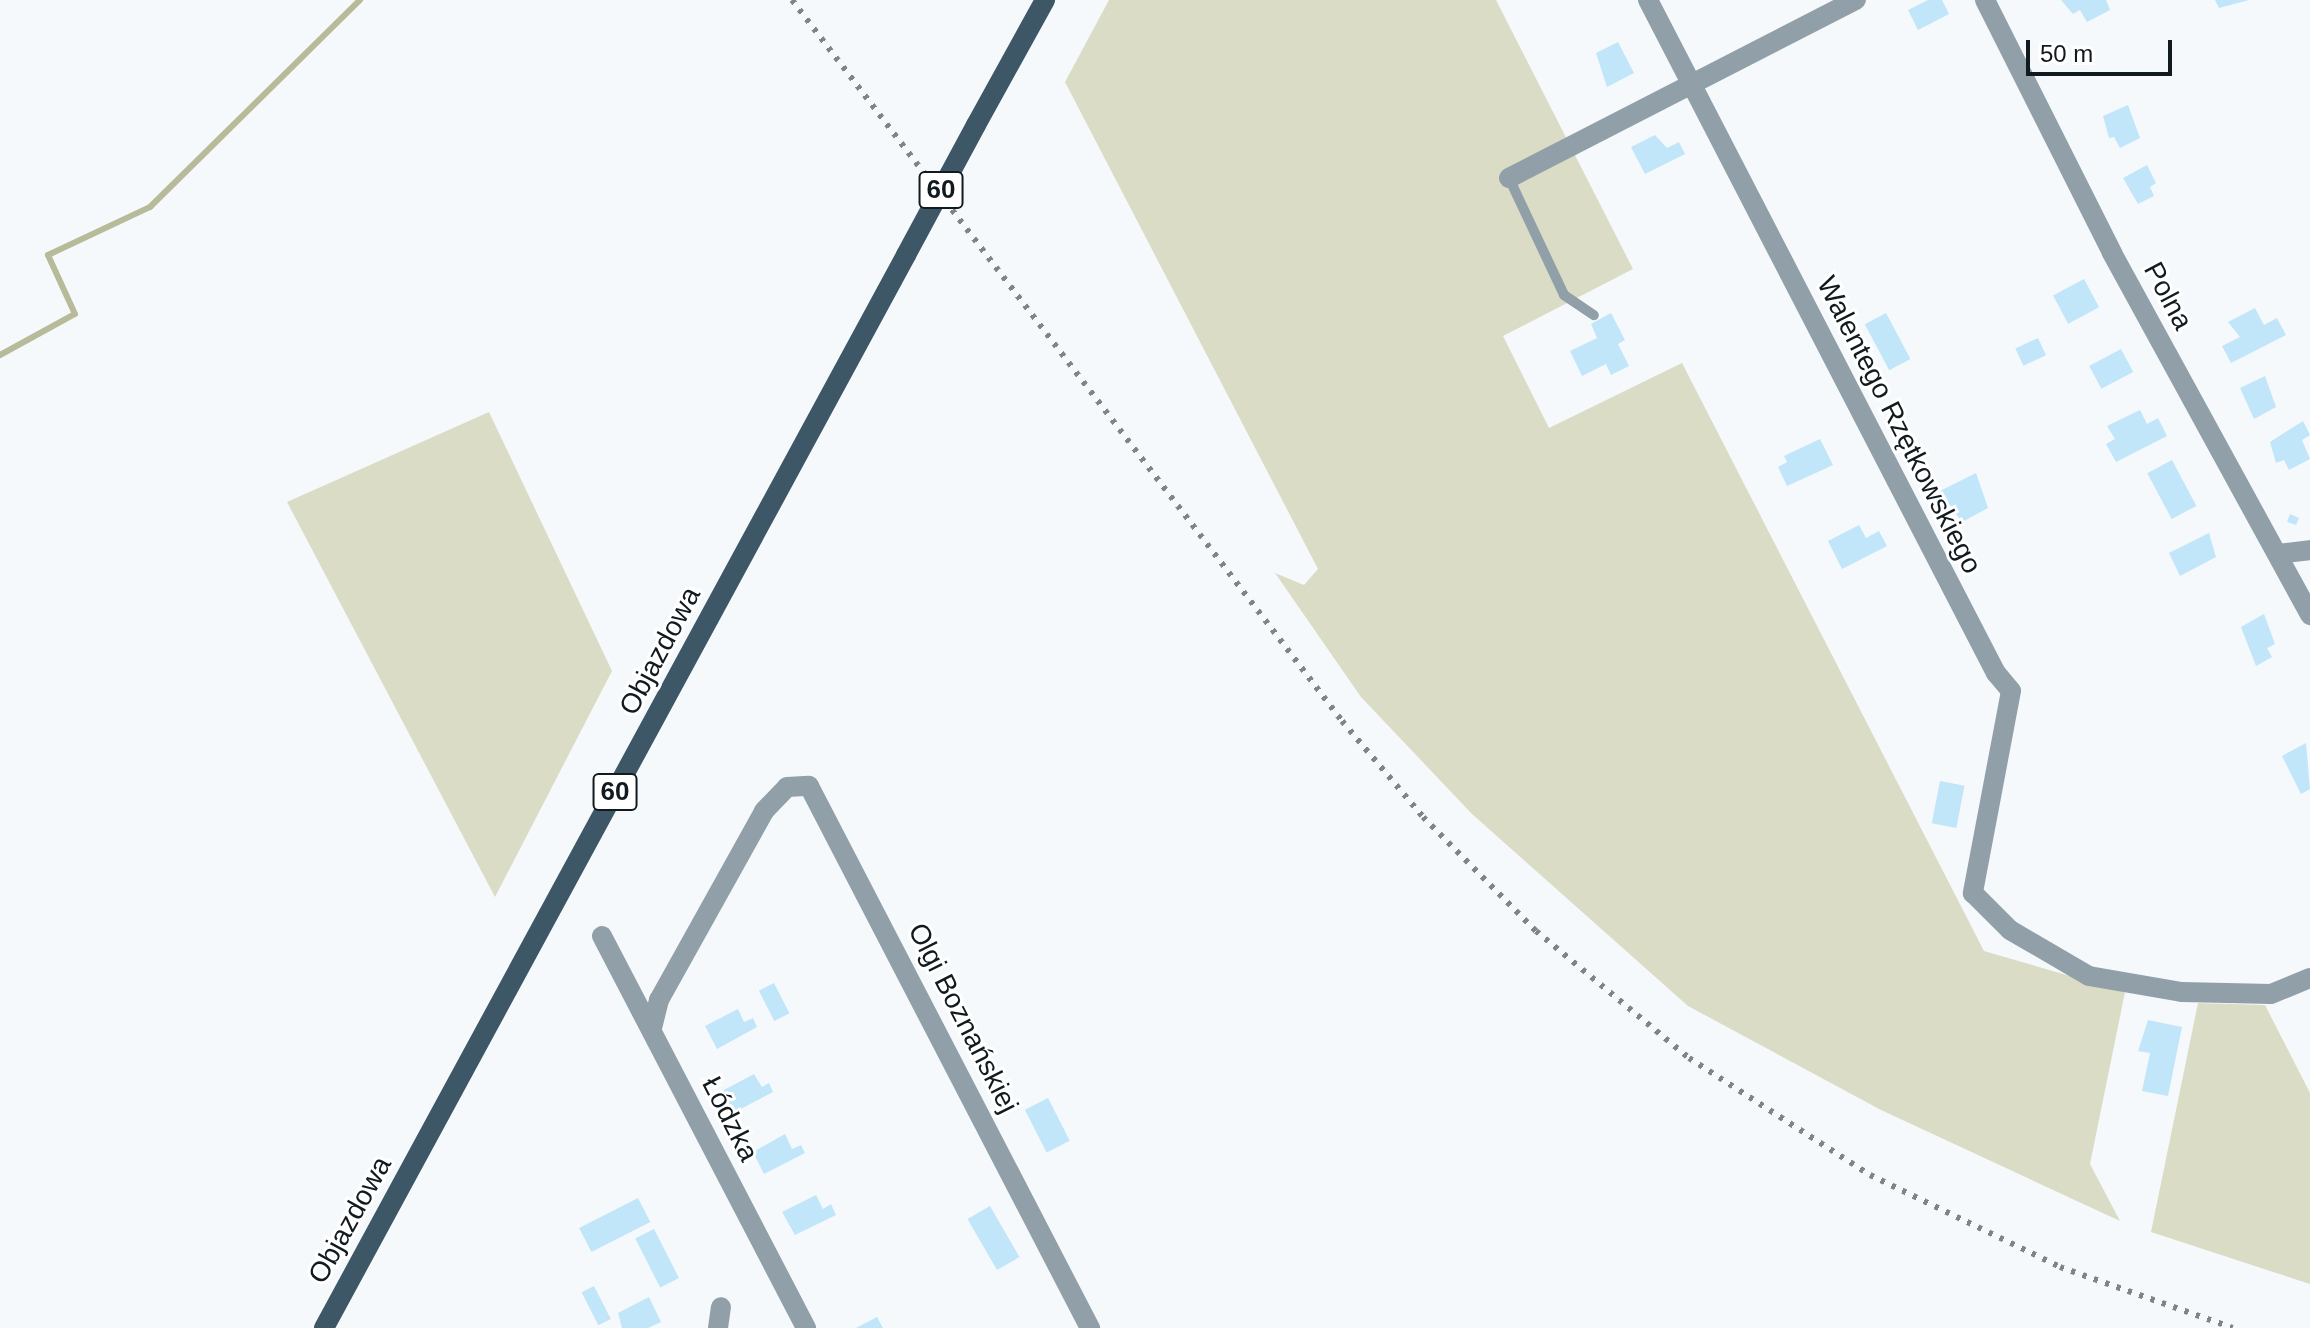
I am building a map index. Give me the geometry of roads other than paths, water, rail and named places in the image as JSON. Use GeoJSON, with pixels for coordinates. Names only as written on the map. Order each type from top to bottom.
{"type":"FeatureCollection","features":[{"type":"Feature","properties":{"kind":"main road","name":"Objazdowa"},"geometry":{"type":"LineString","coordinates":[[324,1328],[1045,0]]}},
{"type":"Feature","properties":{"kind":"street","name":"Walentego Rzętkowskiego"},"geometry":{"type":"LineString","coordinates":[[1648,0],[1996,673],[2011,691],[1973,893],[2010,930],[2089,976],[2182,992],[2271,994],[2310,978]]}},
{"type":"Feature","properties":{"kind":"street"},"geometry":{"type":"LineString","coordinates":[[1509,178],[1690,82],[1856,0]]}},
{"type":"Feature","properties":{"kind":"street","name":"Polna"},"geometry":{"type":"LineString","coordinates":[[1985,0],[2112,253],[2310,615]]}},
{"type":"Feature","properties":{"kind":"street"},"geometry":{"type":"LineString","coordinates":[[2278,554],[2310,550]]}},
{"type":"Feature","properties":{"kind":"street","name":"Olgi Boznańskiej"},"geometry":{"type":"LineString","coordinates":[[652,1028],[659,1000],[764,811],[787,787],[809,786],[817,794],[1090,1328]]}},
{"type":"Feature","properties":{"kind":"street","name":"Łódzka"},"geometry":{"type":"LineString","coordinates":[[602,936],[806,1328]]}},
{"type":"Feature","properties":{"kind":"street"},"geometry":{"type":"LineString","coordinates":[[718,1328],[721,1307]]}},
{"type":"Feature","properties":{"kind":"lane"},"geometry":{"type":"LineString","coordinates":[[1509,178],[1564,295],[1594,315]]}},
{"type":"Feature","properties":{"kind":"waterway"},"geometry":{"type":"LineString","coordinates":[[0,355],[75,314],[48,255],[150,207],[360,0]]}},
{"type":"Feature","properties":{"kind":"railway"},"geometry":{"type":"LineString","coordinates":[[792,0],[1342,721],[1423,817],[1536,931],[1689,1058],[1870,1175],[2060,1267],[2233,1328]]}}]}
